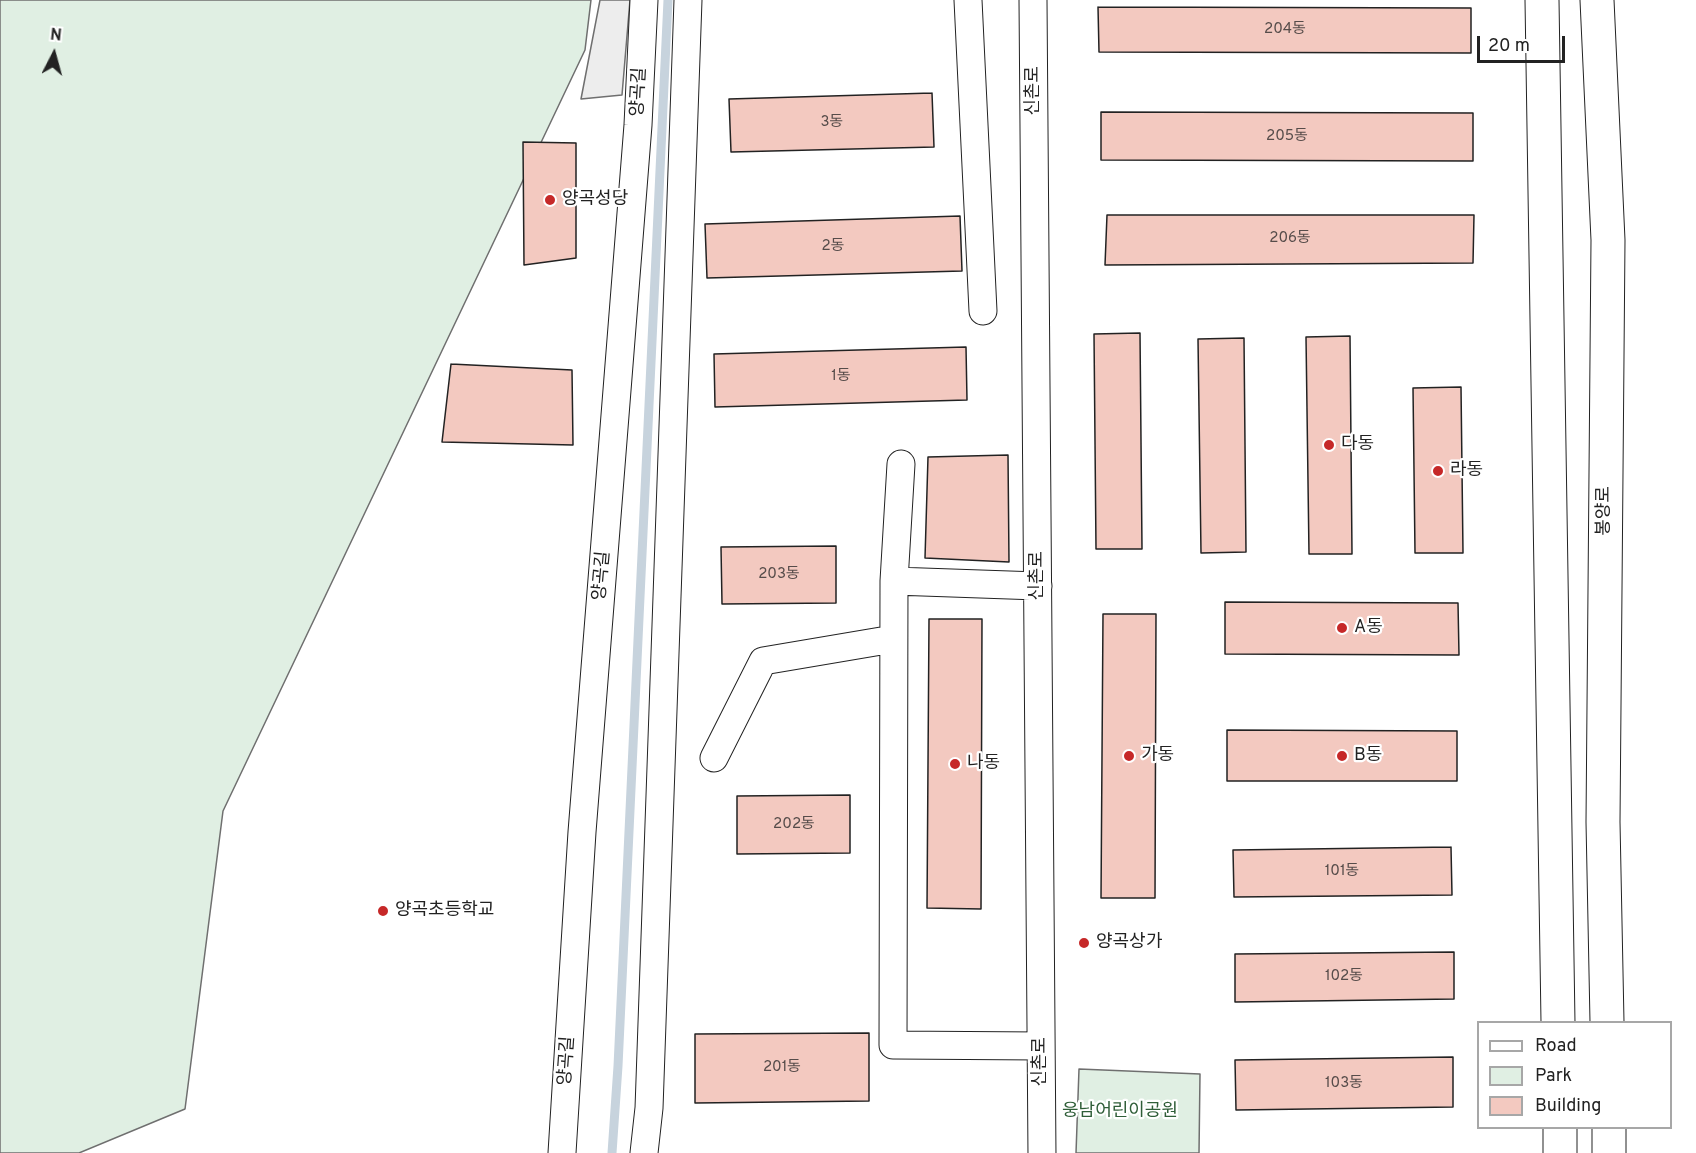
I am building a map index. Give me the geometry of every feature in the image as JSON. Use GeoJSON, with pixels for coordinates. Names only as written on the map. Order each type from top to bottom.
{"type":"FeatureCollection","features":[{"type":"Feature","properties":{"kind":"main road"},"geometry":{"type":"LineString","coordinates":[[1542,0],[1558,1021]]}},
{"type":"Feature","properties":{"kind":"main road","name":"봉양로"},"geometry":{"type":"LineString","coordinates":[[1598,0],[1608,240],[1603,810],[1607,1021]]}},
{"type":"Feature","properties":{"kind":"main road"},"geometry":{"type":"LineString","coordinates":[[1560,1129],[1560,1153]]}},
{"type":"Feature","properties":{"kind":"main road"},"geometry":{"type":"LineString","coordinates":[[1609,1129],[1610,1153]]}},
{"type":"Feature","properties":{"kind":"street","name":"양곡길"},"geometry":{"type":"LineString","coordinates":[[562,1153],[582,832],[638,125],[644,0]]}},
{"type":"Feature","properties":{"kind":"street"},"geometry":{"type":"LineString","coordinates":[[644,1153],[650,1085],[688,0]]}},
{"type":"Feature","properties":{"kind":"street"},"geometry":{"type":"LineString","coordinates":[[968,0],[983,311]]}},
{"type":"Feature","properties":{"kind":"street","name":"신촌로"},"geometry":{"type":"LineString","coordinates":[[1033,0],[1042,1153]]}},
{"type":"Feature","properties":{"kind":"street"},"geometry":{"type":"LineString","coordinates":[[901,464],[893,639],[893,1045],[1041,1046]]}},
{"type":"Feature","properties":{"kind":"street"},"geometry":{"type":"LineString","coordinates":[[894,581],[1038,586]]}},
{"type":"Feature","properties":{"kind":"street"},"geometry":{"type":"LineString","coordinates":[[714,758],[763,661],[893,639]]}},
{"type":"Feature","properties":{"kind":"green space"},"geometry":{"type":"Polygon","coordinates":[[[0,0],[591,0],[585,50],[223,811],[185,1109],[79,1153],[0,1153],[0,0]]]}},
{"type":"Feature","properties":{"kind":"green space","name":"웅남어린이공원"},"geometry":{"type":"Polygon","coordinates":[[[1079,1069],[1200,1074],[1199,1153],[1076,1153],[1079,1069]]]}},
{"type":"Feature","properties":{"kind":"shaded area"},"geometry":{"type":"Polygon","coordinates":[[[600,0],[630,0],[622,95],[581,99],[600,0]]]}},
{"type":"Feature","properties":{"kind":"building"},"geometry":{"type":"Polygon","coordinates":[[[1098,7],[1471,8],[1471,53],[1099,52],[1098,7]]]}},
{"type":"Feature","properties":{"kind":"building"},"geometry":{"type":"Polygon","coordinates":[[[932,93],[934,147],[731,152],[729,99],[932,93]]]}},
{"type":"Feature","properties":{"kind":"building"},"geometry":{"type":"Polygon","coordinates":[[[1101,112],[1473,113],[1473,161],[1101,160],[1101,112]]]}},
{"type":"Feature","properties":{"kind":"building","name":"양곡성당"},"geometry":{"type":"Polygon","coordinates":[[[523,142],[576,143],[576,258],[524,265],[523,142]]]}},
{"type":"Feature","properties":{"kind":"building"},"geometry":{"type":"Polygon","coordinates":[[[1107,215],[1474,215],[1473,263],[1105,265],[1107,215]]]}},
{"type":"Feature","properties":{"kind":"building"},"geometry":{"type":"Polygon","coordinates":[[[960,216],[962,271],[707,278],[705,224],[960,216]]]}},
{"type":"Feature","properties":{"kind":"building"},"geometry":{"type":"Polygon","coordinates":[[[1140,333],[1142,549],[1096,549],[1094,334],[1140,333]]]}},
{"type":"Feature","properties":{"kind":"building","name":"다동"},"geometry":{"type":"Polygon","coordinates":[[[1350,336],[1352,554],[1309,554],[1306,337],[1350,336]]]}},
{"type":"Feature","properties":{"kind":"building"},"geometry":{"type":"Polygon","coordinates":[[[1244,338],[1246,552],[1201,553],[1198,339],[1244,338]]]}},
{"type":"Feature","properties":{"kind":"building"},"geometry":{"type":"Polygon","coordinates":[[[966,347],[967,400],[715,407],[714,354],[966,347]]]}},
{"type":"Feature","properties":{"kind":"building"},"geometry":{"type":"Polygon","coordinates":[[[451,364],[572,370],[573,445],[442,442],[451,364]]]}},
{"type":"Feature","properties":{"kind":"building","name":"라동"},"geometry":{"type":"Polygon","coordinates":[[[1461,387],[1463,553],[1415,553],[1413,388],[1461,387]]]}},
{"type":"Feature","properties":{"kind":"building"},"geometry":{"type":"Polygon","coordinates":[[[1008,455],[1009,562],[925,558],[928,457],[1008,455]]]}},
{"type":"Feature","properties":{"kind":"building"},"geometry":{"type":"Polygon","coordinates":[[[836,546],[836,603],[722,604],[721,547],[836,546]]]}},
{"type":"Feature","properties":{"kind":"building","name":"A동"},"geometry":{"type":"Polygon","coordinates":[[[1225,602],[1458,603],[1459,655],[1225,654],[1225,602]]]}},
{"type":"Feature","properties":{"kind":"building","name":"가동"},"geometry":{"type":"Polygon","coordinates":[[[1103,614],[1156,614],[1155,898],[1101,898],[1103,614]]]}},
{"type":"Feature","properties":{"kind":"building","name":"나동"},"geometry":{"type":"Polygon","coordinates":[[[929,619],[982,619],[981,909],[927,908],[929,619]]]}},
{"type":"Feature","properties":{"kind":"building","name":"B동"},"geometry":{"type":"Polygon","coordinates":[[[1227,730],[1457,731],[1457,781],[1227,781],[1227,730]]]}},
{"type":"Feature","properties":{"kind":"building"},"geometry":{"type":"Polygon","coordinates":[[[850,795],[850,853],[737,854],[737,796],[850,795]]]}},
{"type":"Feature","properties":{"kind":"building"},"geometry":{"type":"Polygon","coordinates":[[[1451,847],[1452,895],[1234,897],[1233,850],[1451,847]]]}},
{"type":"Feature","properties":{"kind":"building"},"geometry":{"type":"Polygon","coordinates":[[[1454,952],[1454,999],[1235,1002],[1235,954],[1454,952]]]}},
{"type":"Feature","properties":{"kind":"building"},"geometry":{"type":"Polygon","coordinates":[[[869,1033],[869,1101],[695,1103],[695,1034],[869,1033]]]}},
{"type":"Feature","properties":{"kind":"building"},"geometry":{"type":"Polygon","coordinates":[[[1453,1057],[1453,1107],[1236,1110],[1235,1060],[1453,1057]]]}},
{"type":"Feature","properties":{"kind":"waterway"},"geometry":{"type":"LineString","coordinates":[[612,1153],[668,0]]}},
{"type":"Feature","properties":{"kind":"place","name":"양곡성당"},"geometry":{"type":"Point","coordinates":[550,200]}},
{"type":"Feature","properties":{"kind":"place","name":"다동"},"geometry":{"type":"Point","coordinates":[1329,445]}},
{"type":"Feature","properties":{"kind":"place","name":"라동"},"geometry":{"type":"Point","coordinates":[1438,471]}},
{"type":"Feature","properties":{"kind":"place","name":"A동"},"geometry":{"type":"Point","coordinates":[1342,628]}},
{"type":"Feature","properties":{"kind":"place","name":"가동"},"geometry":{"type":"Point","coordinates":[1129,756]}},
{"type":"Feature","properties":{"kind":"place","name":"B동"},"geometry":{"type":"Point","coordinates":[1342,756]}},
{"type":"Feature","properties":{"kind":"place","name":"나동"},"geometry":{"type":"Point","coordinates":[955,764]}},
{"type":"Feature","properties":{"kind":"place","name":"양곡초등학교"},"geometry":{"type":"Point","coordinates":[383,911]}},
{"type":"Feature","properties":{"kind":"place","name":"양곡상가"},"geometry":{"type":"Point","coordinates":[1084,943]}}]}
